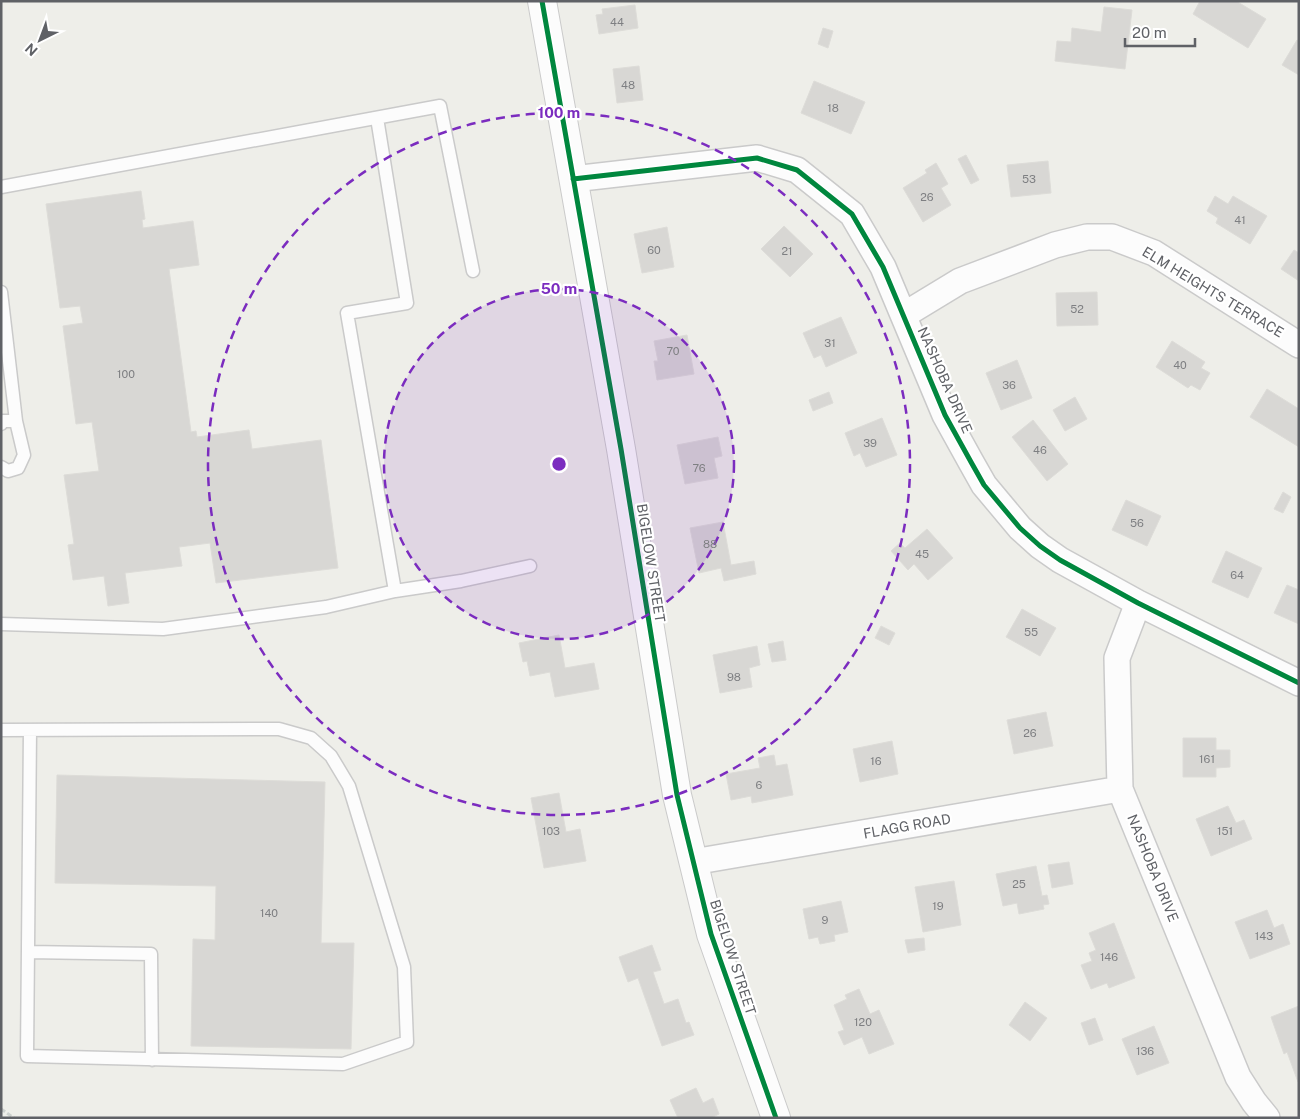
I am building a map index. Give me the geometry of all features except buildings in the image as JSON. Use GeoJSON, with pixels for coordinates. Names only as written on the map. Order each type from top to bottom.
{"type":"FeatureCollection","features":[{"type":"Feature","properties":{"kind":"street","name":"BIGELOW STREET"},"geometry":{"type":"LineString","coordinates":[[542,1],[621,449],[677,795],[711,934],[776,1118]]}},
{"type":"Feature","properties":{"kind":"street","name":"NASHOBA DRIVE"},"geometry":{"type":"LineString","coordinates":[[573,179],[757,158],[798,170],[852,214],[882,267],[904,314],[946,415],[970,462],[990,492],[1020,528],[1040,546],[1138,603],[1299,683]]}},
{"type":"Feature","properties":{"kind":"street","name":"ELM HEIGHTS TERRACE"},"geometry":{"type":"LineString","coordinates":[[904,314],[960,281],[1055,245],[1087,237],[1102,236],[1131,243],[1154,253],[1299,345]]}},
{"type":"Feature","properties":{"kind":"street","name":"NASHOBA DRIVE"},"geometry":{"type":"LineString","coordinates":[[1138,603],[1117,658],[1120,789],[1238,1077],[1267,1118]]}},
{"type":"Feature","properties":{"kind":"street","name":"FLAGG ROAD"},"geometry":{"type":"LineString","coordinates":[[693,862],[1120,789]]}},
{"type":"Feature","properties":{"kind":"lane"},"geometry":{"type":"LineString","coordinates":[[1,188],[440,106],[473,271]]}},
{"type":"Feature","properties":{"kind":"lane"},"geometry":{"type":"LineString","coordinates":[[377,118],[407,303],[347,313],[395,592]]}},
{"type":"Feature","properties":{"kind":"lane"},"geometry":{"type":"LineString","coordinates":[[1,292],[16,421],[24,455],[18,468],[8,471],[1,467]]}},
{"type":"Feature","properties":{"kind":"lane"},"geometry":{"type":"LineString","coordinates":[[1,424],[3,421],[16,421]]}},
{"type":"Feature","properties":{"kind":"lane"},"geometry":{"type":"LineString","coordinates":[[1,624],[163,629],[326,607],[530,566]]}},
{"type":"Feature","properties":{"kind":"lane"},"geometry":{"type":"LineString","coordinates":[[1,730],[279,729],[311,738],[331,756],[349,786],[404,967],[407,1042],[343,1064],[27,1056],[30,730]]}},
{"type":"Feature","properties":{"kind":"lane"},"geometry":{"type":"LineString","coordinates":[[28,952],[151,954],[152,1060]]}},
{"type":"Feature","properties":{"kind":"path"},"geometry":{"type":"LineString","coordinates":[[1,1109],[14,1118]]}},
{"type":"Feature","properties":{"kind":"cycle path"},"geometry":{"type":"LineString","coordinates":[[542,1],[621,449],[677,795],[711,934],[776,1118]]}},
{"type":"Feature","properties":{"kind":"cycle path"},"geometry":{"type":"LineString","coordinates":[[573,179],[757,158],[797,170],[852,214],[883,267],[945,415],[984,485],[1020,528],[1040,546],[1060,560],[1138,603],[1299,683]]}}]}
